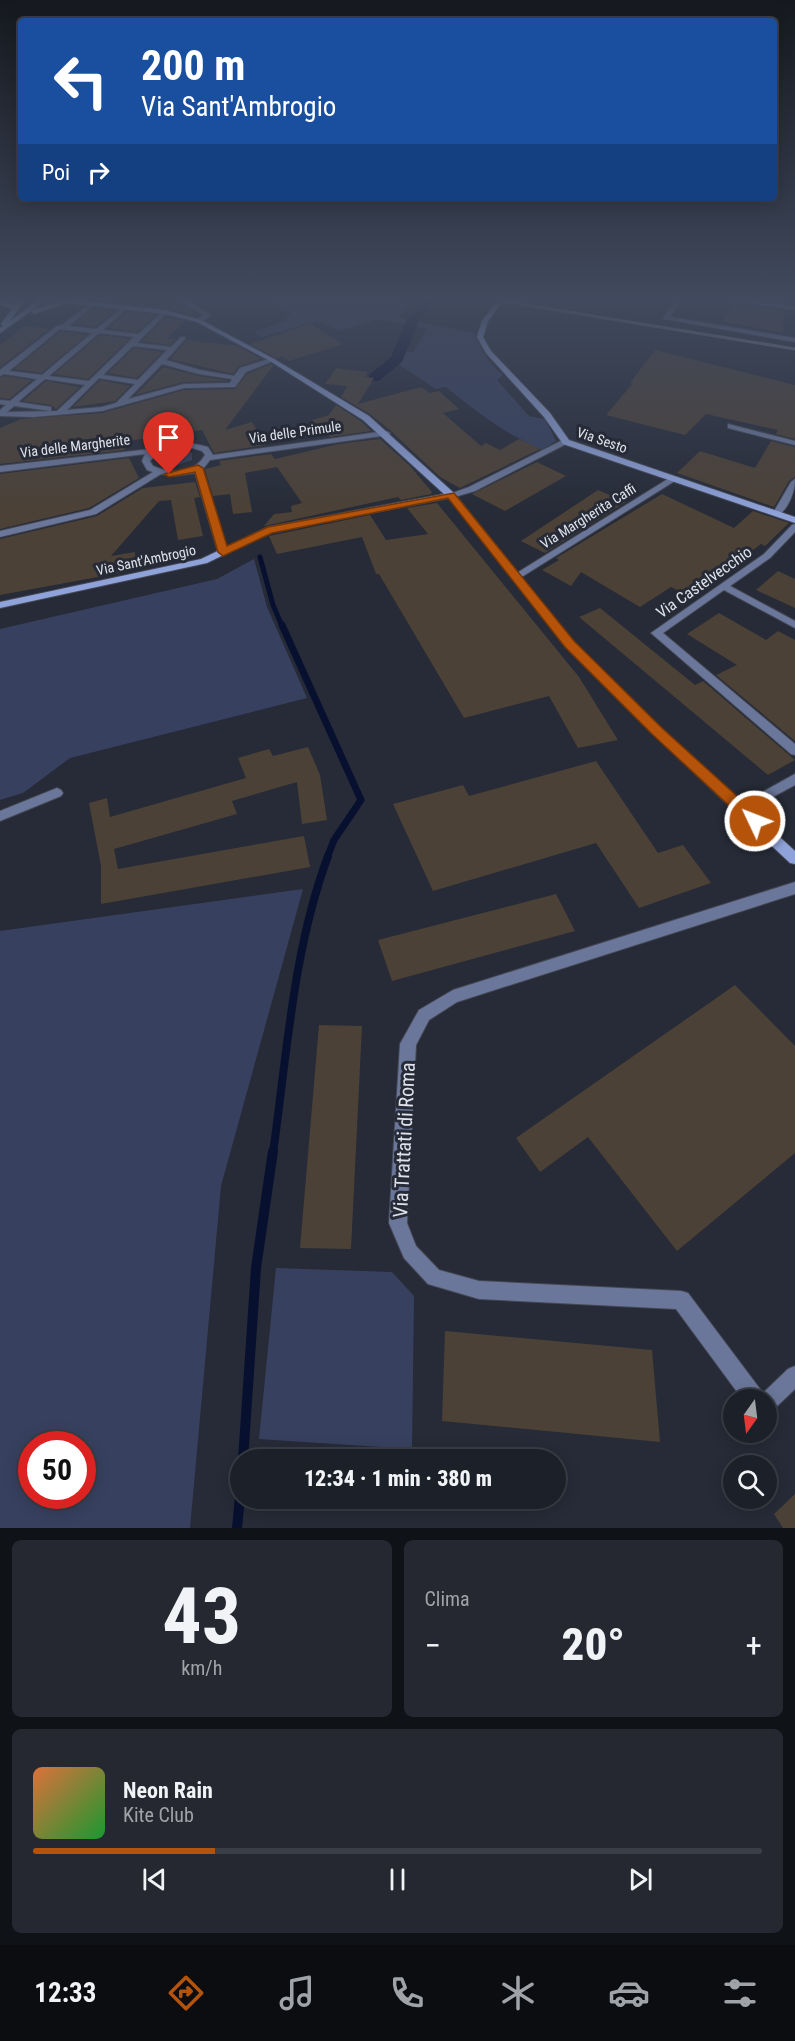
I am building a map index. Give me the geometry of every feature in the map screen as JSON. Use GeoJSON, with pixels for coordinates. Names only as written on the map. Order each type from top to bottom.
{"type":"FeatureCollection","features":[{"type":"Feature","properties":{"kind":"main road"},"geometry":{"type":"LineString","coordinates":[[292,372],[386,433],[451,495],[569,644],[658,732],[795,859]]}},
{"type":"Feature","properties":{"kind":"main road","name":"Via Sesto"},"geometry":{"type":"LineString","coordinates":[[507,372],[547,415],[567,442],[795,520]]}},
{"type":"Feature","properties":{"kind":"main road","name":"Via Sant'Ambrogio"},"geometry":{"type":"LineString","coordinates":[[0,606],[204,561],[268,530],[451,495]]}},
{"type":"Feature","properties":{"kind":"street"},"geometry":{"type":"LineString","coordinates":[[0,414],[49,372]]}},
{"type":"Feature","properties":{"kind":"street"},"geometry":{"type":"LineString","coordinates":[[61,411],[102,372]]}},
{"type":"Feature","properties":{"kind":"street"},"geometry":{"type":"LineString","coordinates":[[117,405],[150,372]]}},
{"type":"Feature","properties":{"kind":"street"},"geometry":{"type":"LineString","coordinates":[[184,386],[199,372]]}},
{"type":"Feature","properties":{"kind":"street"},"geometry":{"type":"LineString","coordinates":[[201,372],[236,378]]}},
{"type":"Feature","properties":{"kind":"street"},"geometry":{"type":"LineString","coordinates":[[0,414],[33,415],[117,405],[184,386],[232,386],[241,372]]}},
{"type":"Feature","properties":{"kind":"street"},"geometry":{"type":"LineString","coordinates":[[2,373],[90,383]]}},
{"type":"Feature","properties":{"kind":"street"},"geometry":{"type":"LineString","coordinates":[[98,376],[140,382]]}},
{"type":"Feature","properties":{"kind":"street"},"geometry":{"type":"LineString","coordinates":[[0,402],[61,411]]}},
{"type":"Feature","properties":{"kind":"street"},"geometry":{"type":"LineString","coordinates":[[731,426],[795,443]]}},
{"type":"Feature","properties":{"kind":"street","name":"Via delle Primule"},"geometry":{"type":"LineString","coordinates":[[208,458],[386,433]]}},
{"type":"Feature","properties":{"kind":"street","name":"Via Sant'Ambrogio"},"geometry":{"type":"LineString","coordinates":[[451,495],[472,489],[567,442]]}},
{"type":"Feature","properties":{"kind":"street","name":"Via delle Margherite"},"geometry":{"type":"LineString","coordinates":[[0,469],[154,451],[170,444],[193,444],[205,449],[208,458]]}},
{"type":"Feature","properties":{"kind":"street"},"geometry":{"type":"LineString","coordinates":[[154,451],[146,461],[150,468],[159,472],[186,473],[198,468],[208,458]]}},
{"type":"Feature","properties":{"kind":"street"},"geometry":{"type":"LineString","coordinates":[[198,468],[223,552]]}},
{"type":"Feature","properties":{"kind":"street"},"geometry":{"type":"LineString","coordinates":[[0,534],[93,512],[159,472]]}},
{"type":"Feature","properties":{"kind":"street","name":"Via Margherita Caffi"},"geometry":{"type":"LineString","coordinates":[[517,576],[674,478]]}},
{"type":"Feature","properties":{"kind":"street"},"geometry":{"type":"LineString","coordinates":[[777,513],[795,482]]}},
{"type":"Feature","properties":{"kind":"street","name":"Via Castelvecchio"},"geometry":{"type":"LineString","coordinates":[[795,527],[766,556],[725,587],[656,633],[795,751]]}},
{"type":"Feature","properties":{"kind":"street"},"geometry":{"type":"LineString","coordinates":[[725,587],[795,625]]}},
{"type":"Feature","properties":{"kind":"street"},"geometry":{"type":"LineString","coordinates":[[741,809],[795,779]]}},
{"type":"Feature","properties":{"kind":"street"},"geometry":{"type":"LineString","coordinates":[[0,816],[57,793]]}},
{"type":"Feature","properties":{"kind":"street","name":"Via Trattati di Roma"},"geometry":{"type":"LineString","coordinates":[[748,1389],[681,1300],[479,1290],[435,1278],[410,1252],[398,1223],[408,1044],[424,1015],[453,997],[795,888]]}},
{"type":"Feature","properties":{"kind":"street"},"geometry":{"type":"LineString","coordinates":[[777,1393],[795,1376]]}},
{"type":"Feature","properties":{"kind":"shaded area"},"geometry":{"type":"Polygon","coordinates":[[[411,372],[500,372],[503,375],[497,380],[529,416],[545,419],[556,441],[542,450],[492,422],[446,387],[436,389],[411,372]]]}},
{"type":"Feature","properties":{"kind":"shaded area"},"geometry":{"type":"Polygon","coordinates":[[[181,450],[192,453],[192,460],[174,466],[163,463],[163,456],[181,450]]]}},
{"type":"Feature","properties":{"kind":"shaded area"},"geometry":{"type":"Polygon","coordinates":[[[254,559],[267,607],[307,698],[70,758],[23,793],[0,800],[0,629],[217,579],[254,559]]]}},
{"type":"Feature","properties":{"kind":"shaded area"},"geometry":{"type":"Polygon","coordinates":[[[303,889],[221,1186],[190,1528],[0,1528],[0,931],[303,889]]]}},
{"type":"Feature","properties":{"kind":"shaded area"},"geometry":{"type":"Polygon","coordinates":[[[276,1268],[392,1272],[414,1296],[412,1449],[259,1439],[276,1268]]]}},
{"type":"Feature","properties":{"kind":"building"},"geometry":{"type":"Polygon","coordinates":[[[56,372],[95,372],[88,379],[54,374],[56,372]]]}},
{"type":"Feature","properties":{"kind":"building"},"geometry":{"type":"Polygon","coordinates":[[[109,372],[142,372],[137,378],[109,372]]]}},
{"type":"Feature","properties":{"kind":"building"},"geometry":{"type":"Polygon","coordinates":[[[158,372],[184,372],[229,381],[183,382],[135,395],[158,372]]]}},
{"type":"Feature","properties":{"kind":"building"},"geometry":{"type":"Polygon","coordinates":[[[268,372],[225,430],[252,422],[266,445],[214,453],[202,430],[122,442],[125,450],[0,464],[0,428],[21,419],[102,413],[184,390],[235,389],[247,374],[268,372]]]}},
{"type":"Feature","properties":{"kind":"building"},"geometry":{"type":"Polygon","coordinates":[[[333,372],[368,372],[365,377],[374,378],[358,404],[421,387],[430,393],[439,391],[459,409],[443,413],[481,446],[486,443],[500,450],[519,439],[540,449],[460,488],[440,477],[370,414],[341,397],[347,386],[325,384],[333,372]]]}},
{"type":"Feature","properties":{"kind":"building"},"geometry":{"type":"Polygon","coordinates":[[[638,372],[744,372],[795,385],[795,439],[776,434],[778,430],[706,414],[685,435],[606,415],[633,383],[630,383],[638,372]]]}},
{"type":"Feature","properties":{"kind":"building"},"geometry":{"type":"Polygon","coordinates":[[[4,376],[32,380],[9,399],[0,398],[0,378],[4,376]]]}},
{"type":"Feature","properties":{"kind":"building"},"geometry":{"type":"Polygon","coordinates":[[[100,380],[130,386],[115,401],[73,407],[100,380]]]}},
{"type":"Feature","properties":{"kind":"building"},"geometry":{"type":"Polygon","coordinates":[[[46,381],[80,387],[56,409],[51,405],[23,401],[46,381]]]}},
{"type":"Feature","properties":{"kind":"building"},"geometry":{"type":"Polygon","coordinates":[[[336,405],[362,422],[371,431],[330,437],[312,420],[329,415],[336,405]]]}},
{"type":"Feature","properties":{"kind":"building"},"geometry":{"type":"Polygon","coordinates":[[[380,439],[410,466],[432,492],[431,494],[401,500],[398,497],[264,526],[274,514],[292,512],[291,506],[302,503],[277,467],[245,473],[252,512],[233,514],[230,494],[213,496],[205,469],[221,465],[219,461],[271,454],[275,459],[338,444],[380,439]]]}},
{"type":"Feature","properties":{"kind":"building"},"geometry":{"type":"Polygon","coordinates":[[[771,441],[795,447],[795,477],[789,481],[774,507],[677,473],[700,451],[755,468],[771,441]]]}},
{"type":"Feature","properties":{"kind":"building"},"geometry":{"type":"Polygon","coordinates":[[[129,458],[139,478],[89,508],[0,529],[0,474],[129,458]]]}},
{"type":"Feature","properties":{"kind":"building"},"geometry":{"type":"Polygon","coordinates":[[[537,462],[566,476],[505,511],[472,494],[537,462]]]}},
{"type":"Feature","properties":{"kind":"building"},"geometry":{"type":"Polygon","coordinates":[[[195,482],[200,497],[194,498],[203,536],[178,540],[171,500],[159,501],[111,556],[135,552],[136,570],[0,595],[0,539],[97,516],[143,488],[195,482]]]}},
{"type":"Feature","properties":{"kind":"building"},"geometry":{"type":"Polygon","coordinates":[[[598,490],[626,502],[545,553],[521,541],[598,490]]]}},
{"type":"Feature","properties":{"kind":"building"},"geometry":{"type":"Polygon","coordinates":[[[662,494],[734,528],[753,511],[789,523],[765,546],[761,544],[713,580],[709,578],[685,594],[671,587],[640,607],[581,572],[571,586],[542,570],[559,560],[556,558],[662,494]]]}},
{"type":"Feature","properties":{"kind":"building"},"geometry":{"type":"Polygon","coordinates":[[[437,503],[579,677],[618,740],[578,748],[549,696],[464,718],[379,574],[376,574],[362,537],[277,554],[269,536],[370,515],[386,540],[428,534],[407,508],[437,503]]]}},
{"type":"Feature","properties":{"kind":"building"},"geometry":{"type":"Polygon","coordinates":[[[778,571],[795,579],[795,608],[756,590],[778,571]]]}},
{"type":"Feature","properties":{"kind":"building"},"geometry":{"type":"Polygon","coordinates":[[[600,608],[695,685],[703,681],[795,760],[768,775],[579,617],[600,608]]]}},
{"type":"Feature","properties":{"kind":"building"},"geometry":{"type":"Polygon","coordinates":[[[719,613],[766,640],[778,631],[795,640],[795,741],[716,675],[737,665],[687,634],[719,613]]]}},
{"type":"Feature","properties":{"kind":"building"},"geometry":{"type":"Polygon","coordinates":[[[308,747],[320,775],[327,820],[302,824],[297,782],[232,801],[237,814],[114,849],[118,869],[304,836],[310,867],[101,904],[101,866],[89,803],[107,798],[110,817],[246,778],[238,758],[269,749],[273,756],[308,747]]]}},
{"type":"Feature","properties":{"kind":"building"},"geometry":{"type":"Polygon","coordinates":[[[596,761],[658,853],[683,845],[711,883],[639,908],[596,843],[433,891],[393,804],[463,785],[469,796],[596,761]]]}},
{"type":"Feature","properties":{"kind":"building"},"geometry":{"type":"Polygon","coordinates":[[[556,894],[575,931],[392,981],[378,940],[556,894]]]}},
{"type":"Feature","properties":{"kind":"building"},"geometry":{"type":"Polygon","coordinates":[[[735,985],[795,1046],[795,1153],[677,1251],[588,1137],[540,1172],[516,1138],[735,985]]]}},
{"type":"Feature","properties":{"kind":"building"},"geometry":{"type":"Polygon","coordinates":[[[319,1025],[362,1026],[351,1249],[300,1248],[319,1025]]]}},
{"type":"Feature","properties":{"kind":"building"},"geometry":{"type":"Polygon","coordinates":[[[445,1331],[652,1350],[660,1442],[442,1421],[445,1331]]]}},
{"type":"Feature","properties":{"kind":"building"},"geometry":{"type":"Polygon","coordinates":[[[795,1494],[795,1528],[783,1528],[774,1514],[795,1494]]]}},
{"type":"Feature","properties":{"kind":"waterway"},"geometry":{"type":"LineString","coordinates":[[374,378],[381,372]]}},
{"type":"Feature","properties":{"kind":"waterway"},"geometry":{"type":"LineString","coordinates":[[260,557],[273,605],[282,626]]}},
{"type":"Feature","properties":{"kind":"waterway"},"geometry":{"type":"LineString","coordinates":[[282,625],[361,800],[334,840],[327,858]]}},
{"type":"Feature","properties":{"kind":"waterway"},"geometry":{"type":"LineString","coordinates":[[273,1153],[299,965],[316,892],[328,856]]}},
{"type":"Feature","properties":{"kind":"waterway"},"geometry":{"type":"LineString","coordinates":[[244,1449],[256,1268],[273,1151]]}},
{"type":"Feature","properties":{"kind":"waterway"},"geometry":{"type":"LineString","coordinates":[[237,1528],[239,1509]]}},
{"type":"Feature","properties":{"kind":"route"},"geometry":{"type":"LineString","coordinates":[[169,474],[186,473],[198,468],[223,552],[268,530],[451,495],[569,644],[658,732],[755,821]]}}]}
